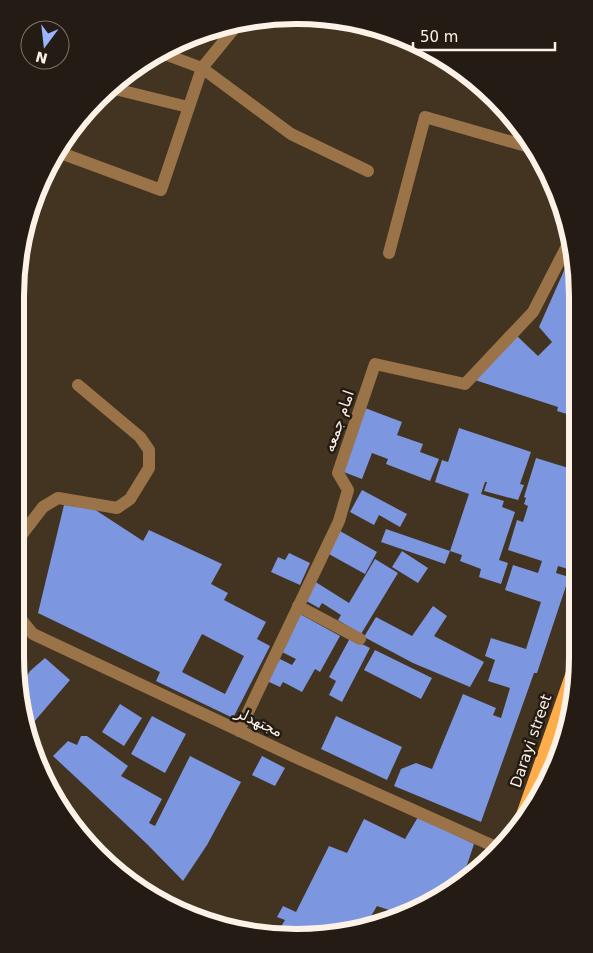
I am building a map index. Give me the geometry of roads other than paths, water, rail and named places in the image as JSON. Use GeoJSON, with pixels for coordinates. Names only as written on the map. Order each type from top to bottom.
{"type":"FeatureCollection","features":[{"type":"Feature","properties":{"kind":"main road","name":"Darayi street"},"geometry":{"type":"LineString","coordinates":[[526,804],[568,684]]}},
{"type":"Feature","properties":{"kind":"street"},"geometry":{"type":"LineString","coordinates":[[64,154],[161,190],[202,68],[232,32]]}},
{"type":"Feature","properties":{"kind":"street"},"geometry":{"type":"LineString","coordinates":[[169,56],[202,68],[291,134],[368,171]]}},
{"type":"Feature","properties":{"kind":"street"},"geometry":{"type":"LineString","coordinates":[[118,90],[188,107]]}},
{"type":"Feature","properties":{"kind":"street"},"geometry":{"type":"LineString","coordinates":[[389,253],[425,117],[523,145]]}},
{"type":"Feature","properties":{"kind":"street","name":"امام جمعه"},"geometry":{"type":"LineString","coordinates":[[239,731],[338,521],[348,490],[338,473],[375,364],[465,384],[533,312],[565,250]]}},
{"type":"Feature","properties":{"kind":"street"},"geometry":{"type":"LineString","coordinates":[[24,532],[43,507],[58,498],[116,508],[130,499],[149,468],[149,450],[140,437],[78,385]]}},
{"type":"Feature","properties":{"kind":"street"},"geometry":{"type":"LineString","coordinates":[[298,606],[360,639]]}},
{"type":"Feature","properties":{"kind":"street","name":"مجتهدلر"},"geometry":{"type":"LineString","coordinates":[[24,623],[33,634],[239,731],[492,846]]}}]}
